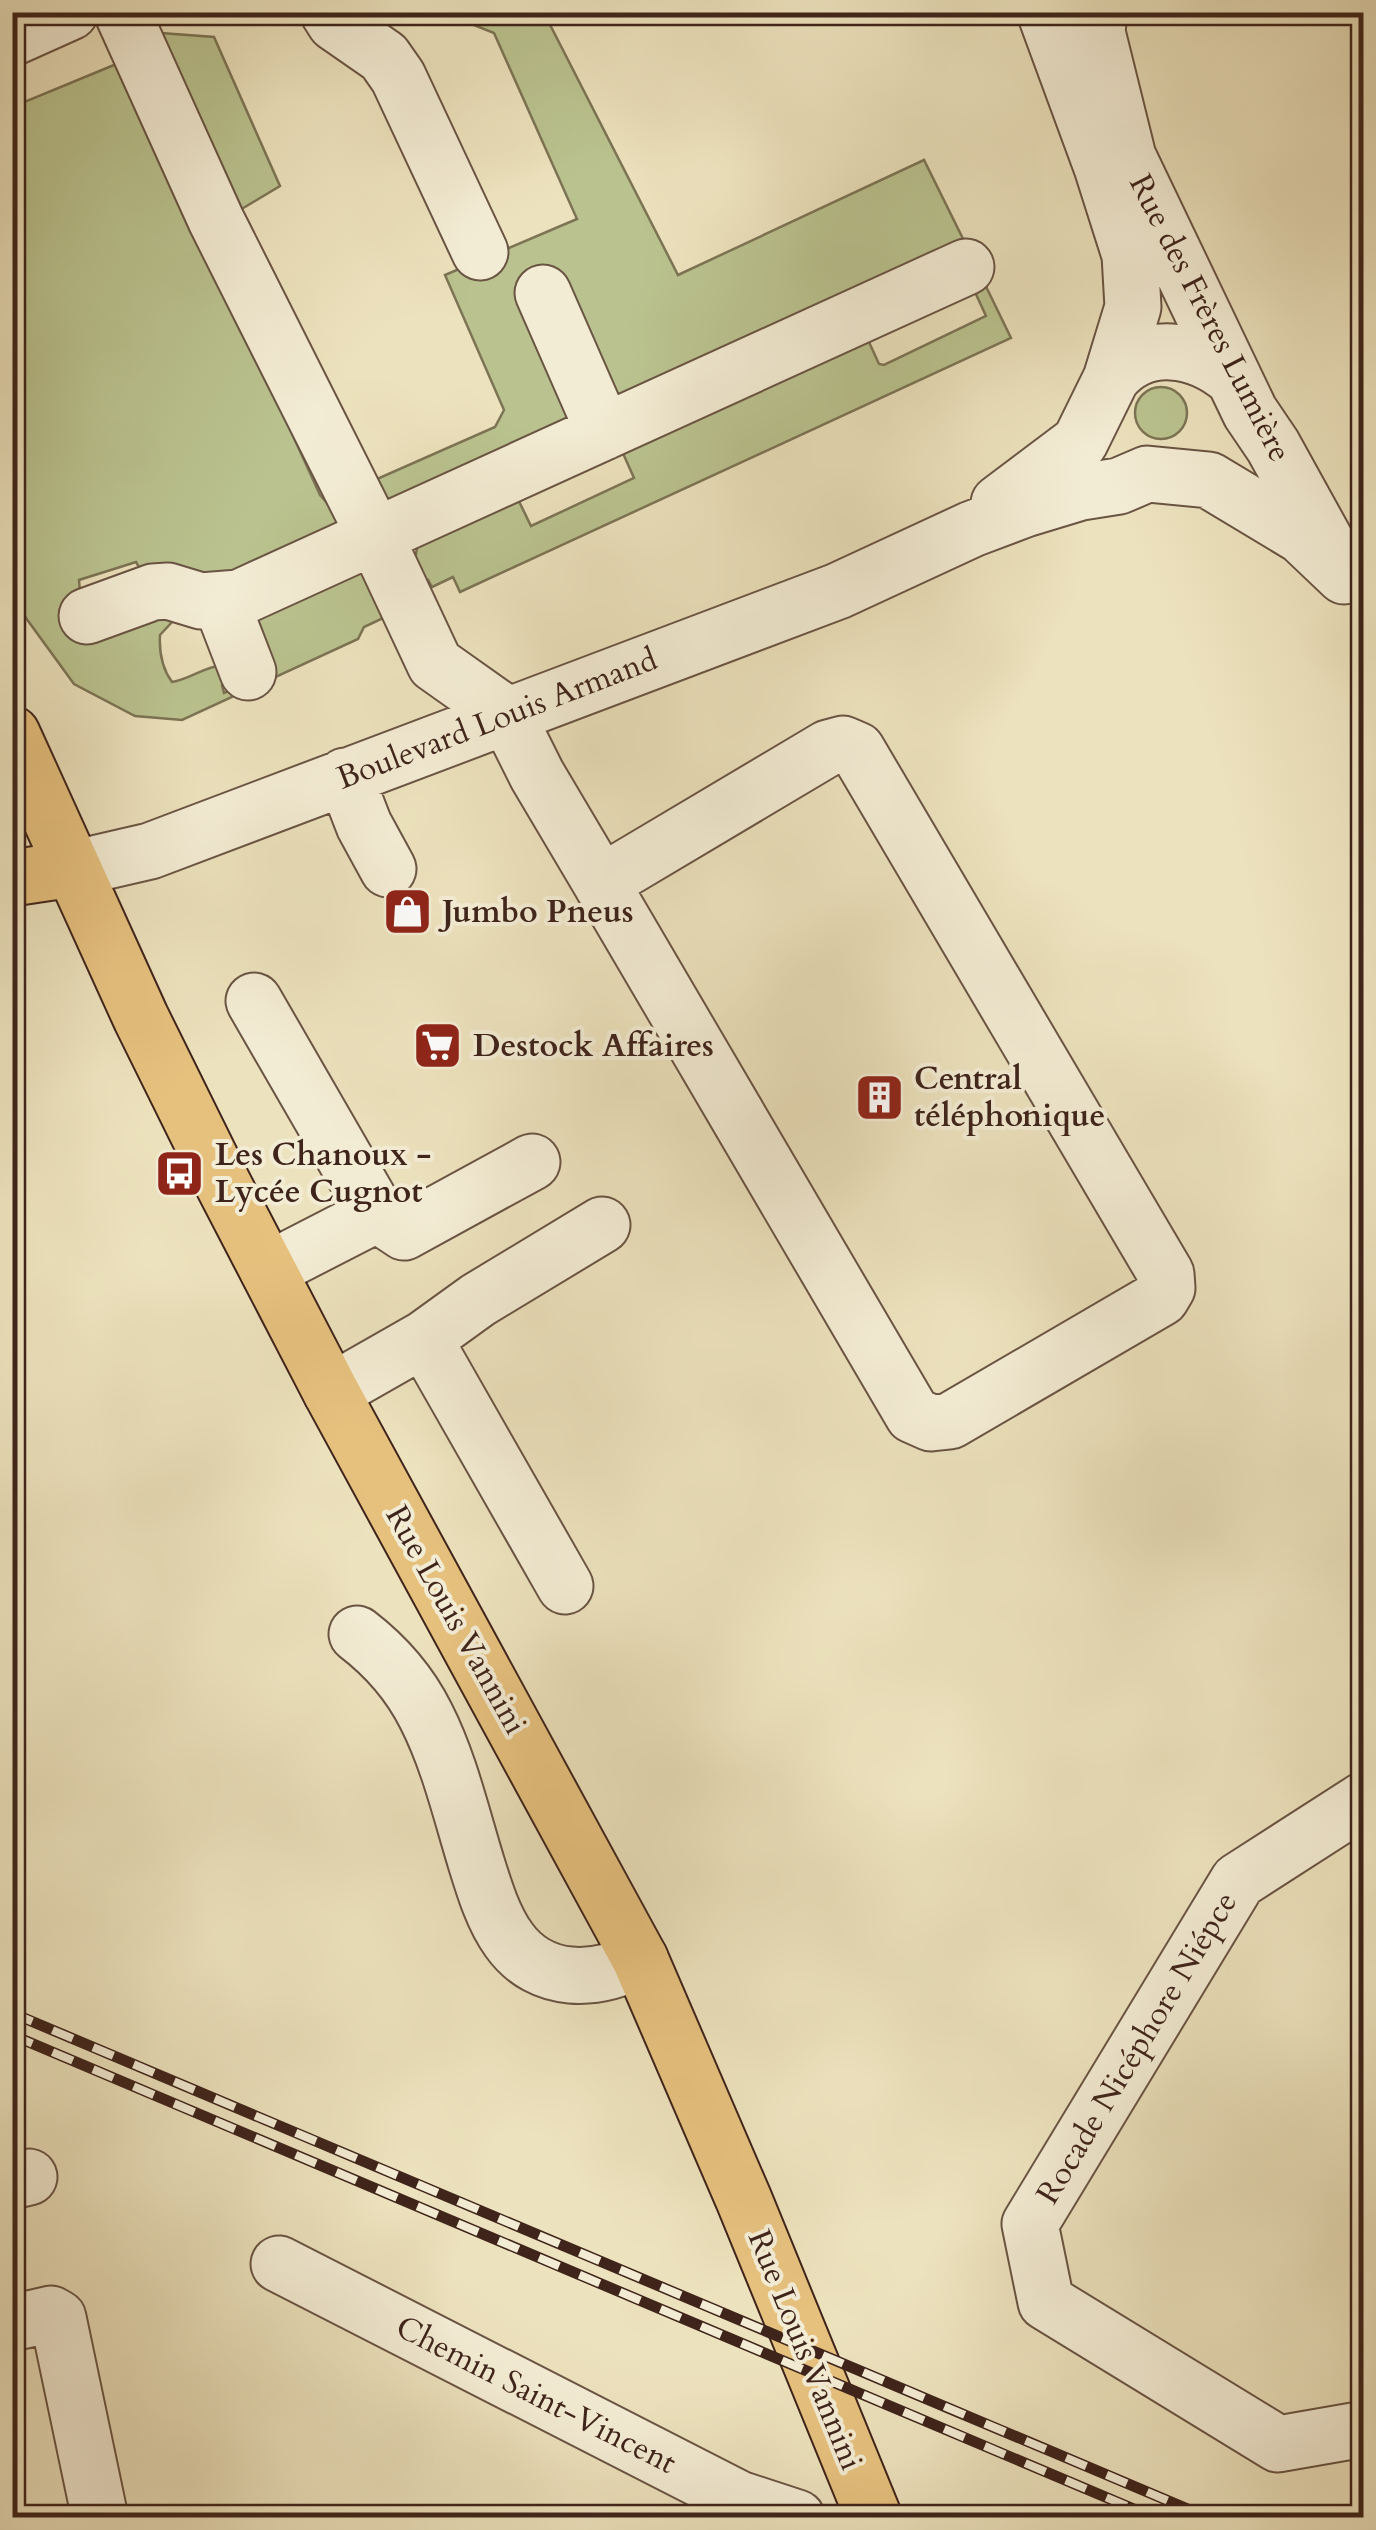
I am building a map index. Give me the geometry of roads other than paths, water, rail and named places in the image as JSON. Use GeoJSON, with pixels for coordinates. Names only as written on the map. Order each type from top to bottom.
{"type":"FeatureCollection","features":[{"type":"Feature","properties":{"kind":"main road","name":"Rue Louis Vannini"},"geometry":{"type":"LineString","coordinates":[[12,734],[140,1018],[268,1270],[640,1960],[744,2200],[874,2518]]}},
{"type":"Feature","properties":{"kind":"main road","name":"Boulevard Louis Armand"},"geometry":{"type":"LineString","coordinates":[[12,878],[72,869]]}},
{"type":"Feature","properties":{"kind":"street"},"geometry":{"type":"LineString","coordinates":[[12,38],[70,12]]}},
{"type":"Feature","properties":{"kind":"street"},"geometry":{"type":"LineString","coordinates":[[122,12],[216,220],[435,664],[508,715],[537,775],[914,1415],[931,1423],[950,1422],[1161,1298],[1167,1288],[1166,1274],[857,750],[843,744],[828,748],[601,882]]}},
{"type":"Feature","properties":{"kind":"street"},"geometry":{"type":"LineString","coordinates":[[328,12],[335,22],[384,57],[398,77],[480,252]]}},
{"type":"Feature","properties":{"kind":"street","name":"Rue des Frères Lumière"},"geometry":{"type":"LineString","coordinates":[[1045,12],[1102,167]]}},
{"type":"Feature","properties":{"kind":"street","name":"Rue des Frères Lumière"},"geometry":{"type":"LineString","coordinates":[[1099,12],[1097,32],[1128,157],[1236,384],[1354,592]]}},
{"type":"Feature","properties":{"kind":"street","name":"Boulevard Louis Armand"},"geometry":{"type":"LineString","coordinates":[[972,529],[1013,490],[1048,469],[1080,442],[1107,388],[1133,307],[1130,255],[1102,167]]}},
{"type":"Feature","properties":{"kind":"street"},"geometry":{"type":"LineString","coordinates":[[87,616],[154,592],[168,591],[201,601],[239,598],[966,267]]}},
{"type":"Feature","properties":{"kind":"street"},"geometry":{"type":"LineString","coordinates":[[542,293],[604,432]]}},
{"type":"Feature","properties":{"kind":"street"},"geometry":{"type":"LineString","coordinates":[[1158,352],[1196,356],[1217,364],[1236,384],[1236,410],[1226,434],[1203,462],[1187,472],[1157,475],[1130,467],[1116,454],[1102,418],[1107,388],[1123,365],[1158,352]]}},
{"type":"Feature","properties":{"kind":"street","name":"Boulevard Louis Armand"},"geometry":{"type":"LineString","coordinates":[[72,869],[150,851],[838,591],[972,529],[1082,492],[1157,475],[1208,480],[1302,536],[1354,592]]}},
{"type":"Feature","properties":{"kind":"street"},"geometry":{"type":"LineString","coordinates":[[221,602],[248,672]]}},
{"type":"Feature","properties":{"kind":"street"},"geometry":{"type":"LineString","coordinates":[[345,776],[364,825],[388,869]]}},
{"type":"Feature","properties":{"kind":"street"},"geometry":{"type":"LineString","coordinates":[[254,1001],[377,1214],[404,1232],[532,1162]]}},
{"type":"Feature","properties":{"kind":"street"},"geometry":{"type":"LineString","coordinates":[[268,1270],[377,1214]]}},
{"type":"Feature","properties":{"kind":"street"},"geometry":{"type":"LineString","coordinates":[[331,1392],[424,1339],[602,1225]]}},
{"type":"Feature","properties":{"kind":"street"},"geometry":{"type":"LineString","coordinates":[[424,1339],[565,1586]]}},
{"type":"Feature","properties":{"kind":"street"},"geometry":{"type":"LineString","coordinates":[[357,1634],[384,1654],[426,1716],[487,1896],[509,1941],[532,1962],[556,1974],[586,1978],[614,1972],[640,1960]]}},
{"type":"Feature","properties":{"kind":"street","name":"Rocade Nicéphore Niépce"},"geometry":{"type":"LineString","coordinates":[[1364,1800],[1238,1881],[1030,2224],[1046,2302],[1278,2444],[1364,2429]]}},
{"type":"Feature","properties":{"kind":"street","name":"Chemin Saint-Vincent"},"geometry":{"type":"LineString","coordinates":[[279,2264],[739,2499],[797,2518]]}},
{"type":"Feature","properties":{"kind":"street"},"geometry":{"type":"LineString","coordinates":[[12,2322],[52,2314],[58,2318],[100,2518]]}},
{"type":"Feature","properties":{"kind":"railway"},"geometry":{"type":"LineString","coordinates":[[12,2013],[1209,2518]]}},
{"type":"Feature","properties":{"kind":"railway"},"geometry":{"type":"LineString","coordinates":[[12,2035],[1155,2518]]}},
{"type":"Feature","properties":{"kind":"place","name":"Jumbo Pneus"},"geometry":{"type":"Point","coordinates":[407,912]}},
{"type":"Feature","properties":{"kind":"place","name":"Destock Affaires"},"geometry":{"type":"Point","coordinates":[438,1046]}},
{"type":"Feature","properties":{"kind":"place","name":"Central téléphonique"},"geometry":{"type":"Point","coordinates":[879,1097]}},
{"type":"Feature","properties":{"kind":"place","name":"Les Chanoux - Lycée Cugnot"},"geometry":{"type":"Point","coordinates":[180,1173]}}]}
